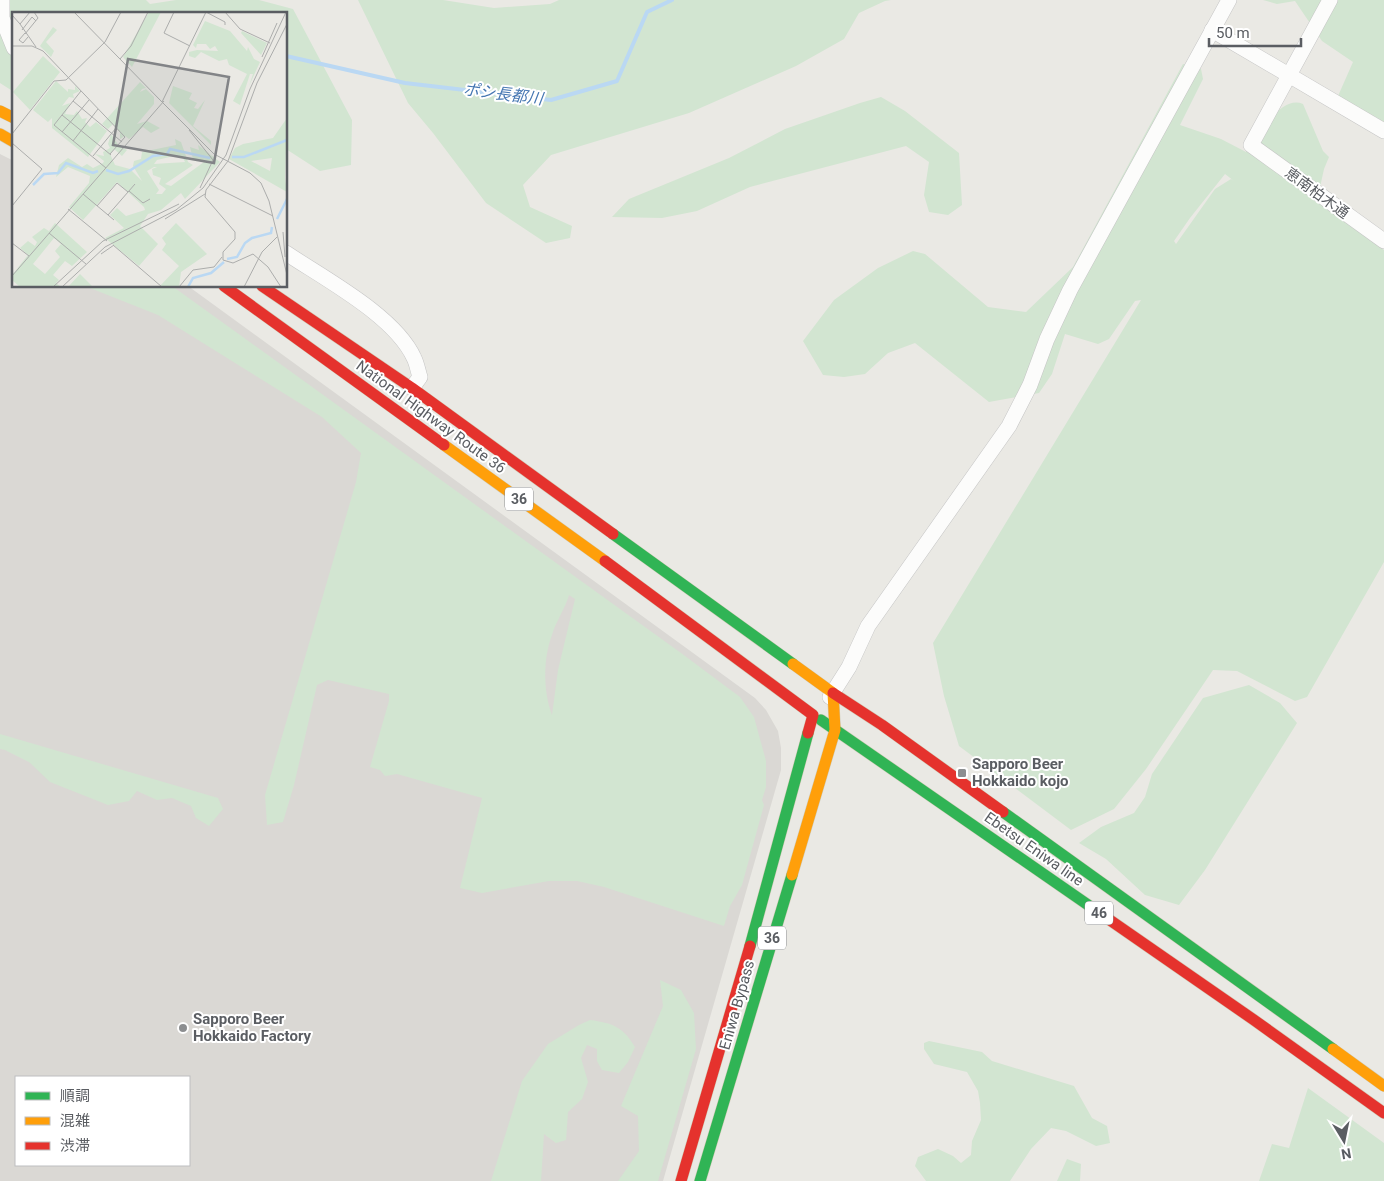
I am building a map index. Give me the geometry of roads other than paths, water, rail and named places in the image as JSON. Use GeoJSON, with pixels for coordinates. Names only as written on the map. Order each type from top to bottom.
{"type":"FeatureCollection","features":[{"type":"Feature","properties":{"kind":"main road"},"geometry":{"type":"LineString","coordinates":[[0,111],[12,117]]}},
{"type":"Feature","properties":{"kind":"main road"},"geometry":{"type":"LineString","coordinates":[[0,134],[12,141]]}},
{"type":"Feature","properties":{"kind":"main road","name":"National Highway Route 36"},"geometry":{"type":"LineString","coordinates":[[227,288],[672,610],[813,715]]}},
{"type":"Feature","properties":{"kind":"main road","name":"National Highway Route 36"},"geometry":{"type":"LineString","coordinates":[[265,288],[412,388],[833,693]]}},
{"type":"Feature","properties":{"kind":"main road","name":"Eniwa Bypass"},"geometry":{"type":"LineString","coordinates":[[700,1181],[834,730],[833,693]]}},
{"type":"Feature","properties":{"kind":"main road","name":"Ebetsu Eniwa line"},"geometry":{"type":"LineString","coordinates":[[833,693],[882,725],[1384,1086]]}},
{"type":"Feature","properties":{"kind":"main road","name":"Eniwa Bypass"},"geometry":{"type":"LineString","coordinates":[[681,1181],[748,952],[813,715]]}},
{"type":"Feature","properties":{"kind":"main road","name":"Ebetsu Eniwa line"},"geometry":{"type":"LineString","coordinates":[[813,715],[1230,1003],[1384,1113]]}},
{"type":"Feature","properties":{"kind":"street"},"geometry":{"type":"LineString","coordinates":[[2,0],[2,18],[12,43]]}},
{"type":"Feature","properties":{"kind":"street"},"geometry":{"type":"LineString","coordinates":[[813,715],[833,693],[849,667],[868,626],[1009,426],[1030,385],[1047,339],[1070,290],[1229,0]]}},
{"type":"Feature","properties":{"kind":"street"},"geometry":{"type":"LineString","coordinates":[[1289,75],[1330,0]]}},
{"type":"Feature","properties":{"kind":"street"},"geometry":{"type":"LineString","coordinates":[[1212,30],[1384,131]]}},
{"type":"Feature","properties":{"kind":"street","name":"恵南柏木通"},"geometry":{"type":"LineString","coordinates":[[1289,75],[1250,146],[1384,241]]}},
{"type":"Feature","properties":{"kind":"street"},"geometry":{"type":"LineString","coordinates":[[288,254],[375,313],[393,328],[414,358],[420,377],[412,388]]}},
{"type":"Feature","properties":{"kind":"waterway","name":"ポシ長都川"},"geometry":{"type":"LineString","coordinates":[[288,56],[405,83],[551,100],[617,81],[647,12],[672,0]]}},
{"type":"Feature","properties":{"kind":"place","name":"Sapporo Beer Hokkaido kojo"},"geometry":{"type":"Point","coordinates":[962,773]}},
{"type":"Feature","properties":{"kind":"place","name":"Sapporo Beer Hokkaido Factory"},"geometry":{"type":"Point","coordinates":[183,1028]}}]}
